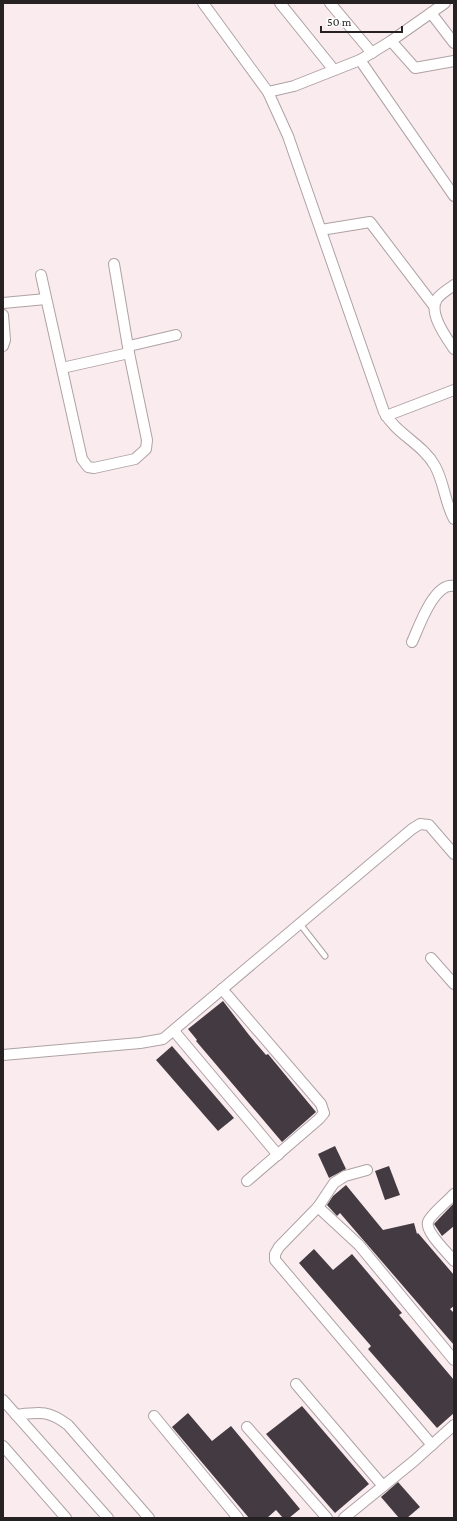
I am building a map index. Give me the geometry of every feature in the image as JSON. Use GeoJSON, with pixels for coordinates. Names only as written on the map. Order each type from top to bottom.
{"type":"FeatureCollection","features":[{"type":"Feature","properties":{"kind":"street"},"geometry":{"type":"LineString","coordinates":[[203,3],[268,92],[288,136],[386,416],[389,421],[427,455],[435,466],[454,519]]}},
{"type":"Feature","properties":{"kind":"street"},"geometry":{"type":"LineString","coordinates":[[280,3],[334,70]]}},
{"type":"Feature","properties":{"kind":"street"},"geometry":{"type":"LineString","coordinates":[[330,3],[372,53]]}},
{"type":"Feature","properties":{"kind":"street"},"geometry":{"type":"LineString","coordinates":[[268,92],[294,86],[360,60],[391,41],[445,3]]}},
{"type":"Feature","properties":{"kind":"street"},"geometry":{"type":"LineString","coordinates":[[431,13],[454,43]]}},
{"type":"Feature","properties":{"kind":"street"},"geometry":{"type":"LineString","coordinates":[[391,41],[415,68],[454,60]]}},
{"type":"Feature","properties":{"kind":"street"},"geometry":{"type":"LineString","coordinates":[[360,60],[454,196]]}},
{"type":"Feature","properties":{"kind":"street"},"geometry":{"type":"LineString","coordinates":[[321,230],[370,222],[434,306],[435,314],[454,349]]}},
{"type":"Feature","properties":{"kind":"street"},"geometry":{"type":"LineString","coordinates":[[41,275],[84,464],[88,467],[94,468],[135,459],[146,449],[146,440],[114,264]]}},
{"type":"Feature","properties":{"kind":"street"},"geometry":{"type":"LineString","coordinates":[[434,306],[438,298],[454,285]]}},
{"type":"Feature","properties":{"kind":"street"},"geometry":{"type":"LineString","coordinates":[[3,303],[46,299]]}},
{"type":"Feature","properties":{"kind":"street"},"geometry":{"type":"LineString","coordinates":[[3,315],[5,340],[3,346]]}},
{"type":"Feature","properties":{"kind":"street"},"geometry":{"type":"LineString","coordinates":[[62,368],[176,335]]}},
{"type":"Feature","properties":{"kind":"street"},"geometry":{"type":"LineString","coordinates":[[386,416],[454,390]]}},
{"type":"Feature","properties":{"kind":"street"},"geometry":{"type":"LineString","coordinates":[[412,642],[436,594],[442,588],[454,586]]}},
{"type":"Feature","properties":{"kind":"street"},"geometry":{"type":"LineString","coordinates":[[3,1055],[156,1041],[163,1039],[412,829],[420,824],[429,825],[454,854]]}},
{"type":"Feature","properties":{"kind":"street"},"geometry":{"type":"LineString","coordinates":[[431,958],[454,984]]}},
{"type":"Feature","properties":{"kind":"street"},"geometry":{"type":"LineString","coordinates":[[222,989],[321,1104],[324,1113],[247,1181]]}},
{"type":"Feature","properties":{"kind":"street"},"geometry":{"type":"LineString","coordinates":[[174,1031],[278,1155]]}},
{"type":"Feature","properties":{"kind":"street"},"geometry":{"type":"LineString","coordinates":[[367,1170],[345,1176],[334,1183],[318,1207],[279,1247],[275,1254],[275,1260],[432,1445]]}},
{"type":"Feature","properties":{"kind":"street"},"geometry":{"type":"LineString","coordinates":[[454,1194],[432,1216],[428,1221],[428,1226],[430,1232],[454,1261]]}},
{"type":"Feature","properties":{"kind":"street"},"geometry":{"type":"LineString","coordinates":[[318,1207],[359,1246],[454,1360]]}},
{"type":"Feature","properties":{"kind":"street"},"geometry":{"type":"LineString","coordinates":[[296,1384],[383,1486]]}},
{"type":"Feature","properties":{"kind":"street"},"geometry":{"type":"LineString","coordinates":[[3,1400],[108,1518]]}},
{"type":"Feature","properties":{"kind":"street"},"geometry":{"type":"LineString","coordinates":[[16,1415],[44,1413],[55,1415],[68,1425],[150,1518]]}},
{"type":"Feature","properties":{"kind":"street"},"geometry":{"type":"LineString","coordinates":[[154,1416],[238,1518]]}},
{"type":"Feature","properties":{"kind":"street"},"geometry":{"type":"LineString","coordinates":[[344,1518],[454,1425]]}},
{"type":"Feature","properties":{"kind":"street"},"geometry":{"type":"LineString","coordinates":[[247,1427],[327,1518]]}},
{"type":"Feature","properties":{"kind":"street"},"geometry":{"type":"LineString","coordinates":[[3,1446],[66,1518]]}},
{"type":"Feature","properties":{"kind":"lane"},"geometry":{"type":"LineString","coordinates":[[300,924],[325,956]]}},
{"type":"Feature","properties":{"kind":"building"},"geometry":{"type":"Polygon","coordinates":[[[223,1001],[249,1035],[266,1055],[268,1054],[316,1112],[282,1142],[196,1041],[197,1040],[188,1029],[223,1001]]]}},
{"type":"Feature","properties":{"kind":"building"},"geometry":{"type":"Polygon","coordinates":[[[172,1046],[234,1118],[218,1131],[156,1060],[172,1046]]]}},
{"type":"Feature","properties":{"kind":"building"},"geometry":{"type":"Polygon","coordinates":[[[335,1146],[346,1169],[329,1178],[318,1154],[335,1146]]]}},
{"type":"Feature","properties":{"kind":"building"},"geometry":{"type":"Polygon","coordinates":[[[389,1166],[400,1195],[385,1200],[375,1171],[389,1166]]]}},
{"type":"Feature","properties":{"kind":"building"},"geometry":{"type":"Polygon","coordinates":[[[346,1185],[383,1230],[414,1223],[417,1234],[418,1233],[454,1275],[454,1306],[450,1309],[454,1313],[454,1345],[340,1213],[337,1216],[327,1205],[333,1196],[346,1185]]]}},
{"type":"Feature","properties":{"kind":"building"},"geometry":{"type":"Polygon","coordinates":[[[454,1203],[454,1226],[442,1236],[434,1224],[454,1203]]]}},
{"type":"Feature","properties":{"kind":"building"},"geometry":{"type":"Polygon","coordinates":[[[314,1249],[333,1270],[352,1254],[402,1313],[399,1315],[454,1380],[454,1413],[437,1428],[368,1349],[371,1346],[299,1263],[314,1249]]]}},
{"type":"Feature","properties":{"kind":"building"},"geometry":{"type":"Polygon","coordinates":[[[302,1406],[369,1484],[335,1513],[266,1434],[302,1406]]]}},
{"type":"Feature","properties":{"kind":"building"},"geometry":{"type":"Polygon","coordinates":[[[188,1413],[212,1441],[231,1426],[300,1509],[289,1518],[283,1518],[276,1510],[267,1518],[249,1518],[172,1427],[188,1413]]]}},
{"type":"Feature","properties":{"kind":"building"},"geometry":{"type":"Polygon","coordinates":[[[398,1482],[420,1507],[407,1518],[399,1518],[381,1497],[398,1482]]]}}]}
